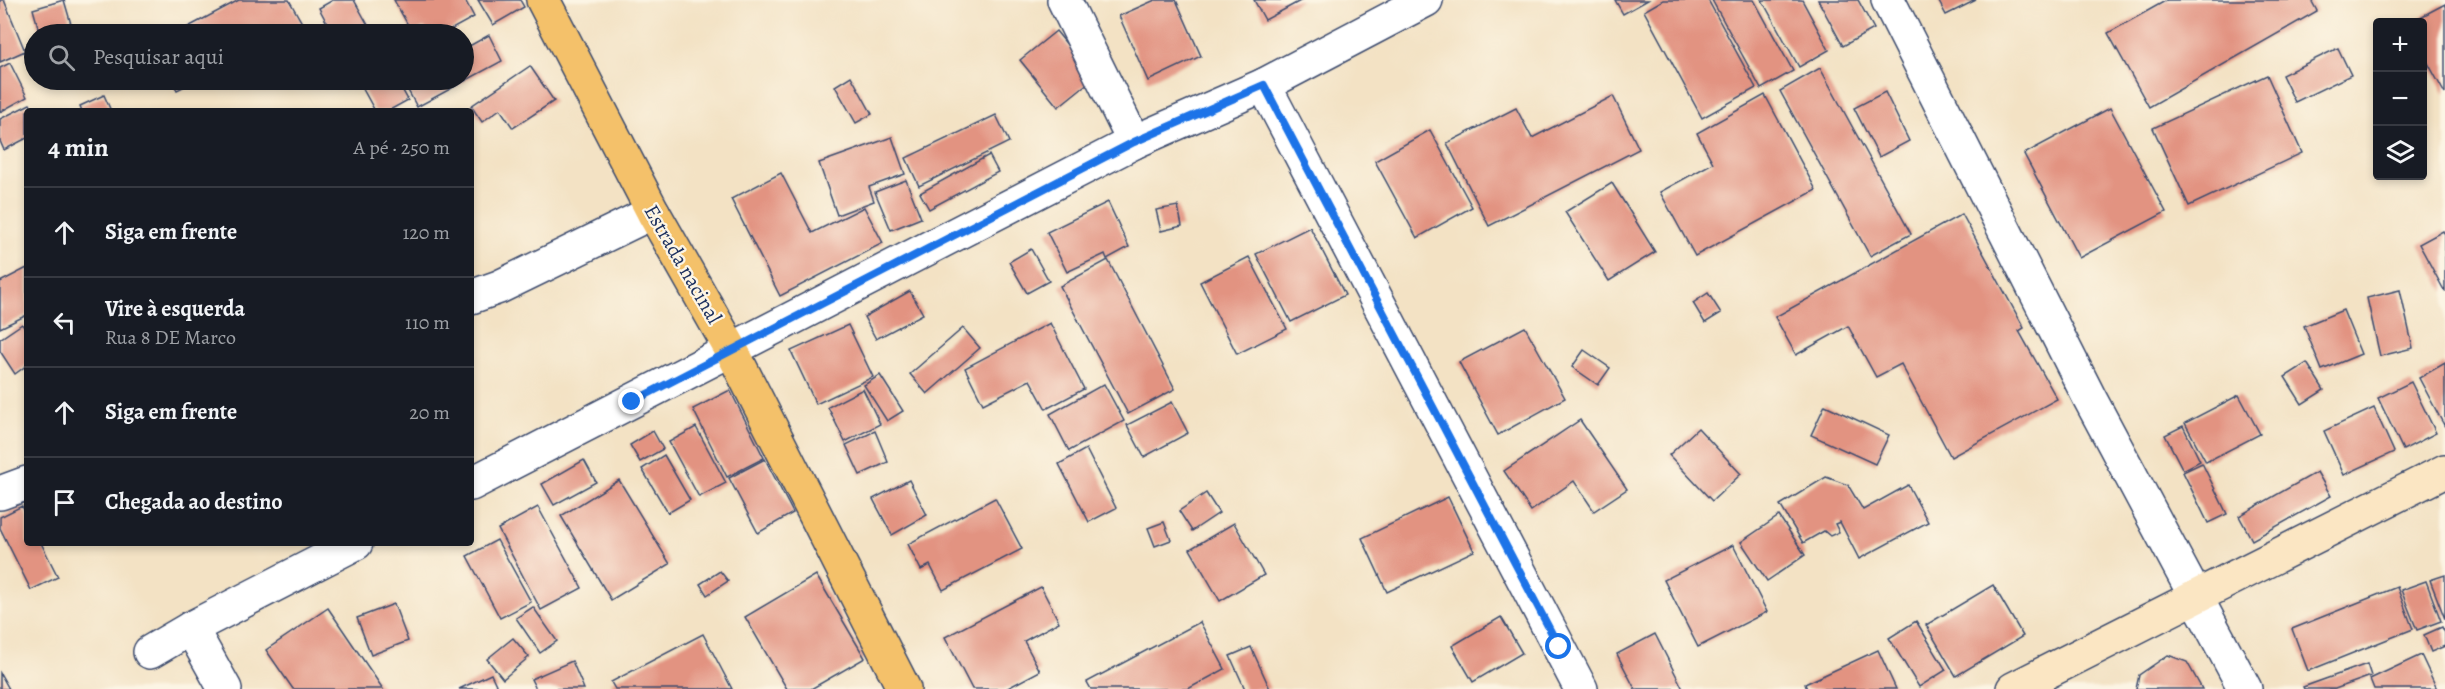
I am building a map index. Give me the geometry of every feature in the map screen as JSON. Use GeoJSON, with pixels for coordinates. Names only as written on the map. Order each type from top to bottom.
{"type":"FeatureCollection","features":[{"type":"Feature","properties":{"kind":"highway","name":"Estrada nacinal"},"geometry":{"type":"LineString","coordinates":[[543,0],[653,212],[732,351],[904,689]]}},
{"type":"Feature","properties":{"kind":"street"},"geometry":{"type":"LineString","coordinates":[[1064,0],[1134,142]]}},
{"type":"Feature","properties":{"kind":"street"},"geometry":{"type":"LineString","coordinates":[[474,482],[1134,142],[1264,85],[1426,0]]}},
{"type":"Feature","properties":{"kind":"street"},"geometry":{"type":"LineString","coordinates":[[1888,0],[2089,397],[2245,689]]}},
{"type":"Feature","properties":{"kind":"street"},"geometry":{"type":"LineString","coordinates":[[1264,85],[1581,689]]}},
{"type":"Feature","properties":{"kind":"street"},"geometry":{"type":"LineString","coordinates":[[474,296],[500,287],[653,212]]}},
{"type":"Feature","properties":{"kind":"street"},"geometry":{"type":"LineString","coordinates":[[2013,689],[2445,471]]}},
{"type":"Feature","properties":{"kind":"street"},"geometry":{"type":"LineString","coordinates":[[0,493],[24,484]]}},
{"type":"Feature","properties":{"kind":"street"},"geometry":{"type":"LineString","coordinates":[[150,652],[191,628],[350,546]]}},
{"type":"Feature","properties":{"kind":"street"},"geometry":{"type":"LineString","coordinates":[[191,628],[225,689]]}},
{"type":"Feature","properties":{"kind":"building"},"geometry":{"type":"Polygon","coordinates":[[[0,0],[4,0],[24,51],[0,62],[0,0]]]}},
{"type":"Feature","properties":{"kind":"building"},"geometry":{"type":"Polygon","coordinates":[[[64,0],[71,24],[37,24],[33,9],[64,0]]]}},
{"type":"Feature","properties":{"kind":"building"},"geometry":{"type":"Polygon","coordinates":[[[239,0],[289,0],[302,23],[300,24],[194,24],[239,0]]]}},
{"type":"Feature","properties":{"kind":"building"},"geometry":{"type":"Polygon","coordinates":[[[333,0],[354,0],[367,24],[328,24],[319,8],[333,0]]]}},
{"type":"Feature","properties":{"kind":"building"},"geometry":{"type":"Polygon","coordinates":[[[394,0],[465,0],[474,17],[461,24],[407,24],[394,0]]]}},
{"type":"Feature","properties":{"kind":"building"},"geometry":{"type":"Polygon","coordinates":[[[478,0],[520,0],[524,7],[493,25],[478,0]]]}},
{"type":"Feature","properties":{"kind":"building"},"geometry":{"type":"Polygon","coordinates":[[[1155,0],[1176,0],[1201,56],[1148,81],[1119,16],[1155,0]]]}},
{"type":"Feature","properties":{"kind":"building"},"geometry":{"type":"Polygon","coordinates":[[[1254,0],[1302,0],[1265,20],[1254,0]]]}},
{"type":"Feature","properties":{"kind":"building"},"geometry":{"type":"Polygon","coordinates":[[[1615,0],[1648,0],[1623,14],[1615,0]]]}},
{"type":"Feature","properties":{"kind":"building"},"geometry":{"type":"Polygon","coordinates":[[[1663,0],[1708,0],[1756,88],[1702,118],[1644,11],[1663,0]]]}},
{"type":"Feature","properties":{"kind":"building"},"geometry":{"type":"Polygon","coordinates":[[[1712,0],[1754,0],[1793,71],[1761,89],[1712,0]]]}},
{"type":"Feature","properties":{"kind":"building"},"geometry":{"type":"Polygon","coordinates":[[[1762,0],[1802,0],[1829,50],[1799,67],[1762,0]]]}},
{"type":"Feature","properties":{"kind":"building"},"geometry":{"type":"Polygon","coordinates":[[[1818,0],[1858,0],[1874,29],[1843,46],[1818,0]]]}},
{"type":"Feature","properties":{"kind":"building"},"geometry":{"type":"Polygon","coordinates":[[[1938,0],[1976,0],[1946,15],[1938,0]]]}},
{"type":"Feature","properties":{"kind":"building"},"geometry":{"type":"Polygon","coordinates":[[[2167,0],[2311,0],[2317,11],[2149,107],[2108,33],[2167,0]]]}},
{"type":"Feature","properties":{"kind":"building"},"geometry":{"type":"Polygon","coordinates":[[[2445,4],[2445,94],[2427,61],[2427,18],[2419,18],[2445,4]]]}},
{"type":"Feature","properties":{"kind":"building"},"geometry":{"type":"Polygon","coordinates":[[[1056,31],[1094,78],[1058,107],[1020,60],[1056,31]]]}},
{"type":"Feature","properties":{"kind":"building"},"geometry":{"type":"Polygon","coordinates":[[[489,35],[502,61],[474,76],[474,43],[489,35]]]}},
{"type":"Feature","properties":{"kind":"building"},"geometry":{"type":"Polygon","coordinates":[[[2338,48],[2351,75],[2295,102],[2282,75],[2338,48]]]}},
{"type":"Feature","properties":{"kind":"building"},"geometry":{"type":"Polygon","coordinates":[[[10,63],[27,97],[0,112],[0,68],[10,63]]]}},
{"type":"Feature","properties":{"kind":"building"},"geometry":{"type":"Polygon","coordinates":[[[530,66],[554,101],[513,128],[500,109],[482,122],[471,106],[530,66]]]}},
{"type":"Feature","properties":{"kind":"building"},"geometry":{"type":"Polygon","coordinates":[[[1820,68],[1911,234],[1870,256],[1780,91],[1820,68]]]}},
{"type":"Feature","properties":{"kind":"building"},"geometry":{"type":"Polygon","coordinates":[[[2267,75],[2302,153],[2189,206],[2153,128],[2267,75]]]}},
{"type":"Feature","properties":{"kind":"building"},"geometry":{"type":"Polygon","coordinates":[[[851,76],[872,114],[856,123],[835,86],[851,76]]]}},
{"type":"Feature","properties":{"kind":"building"},"geometry":{"type":"Polygon","coordinates":[[[363,90],[402,90],[408,100],[393,108],[373,108],[363,90]]]}},
{"type":"Feature","properties":{"kind":"building"},"geometry":{"type":"Polygon","coordinates":[[[408,90],[448,90],[417,107],[408,90]]]}},
{"type":"Feature","properties":{"kind":"building"},"geometry":{"type":"Polygon","coordinates":[[[1885,92],[1909,141],[1879,157],[1854,108],[1885,92]]]}},
{"type":"Feature","properties":{"kind":"building"},"geometry":{"type":"Polygon","coordinates":[[[104,95],[110,108],[81,108],[80,106],[104,95]]]}},
{"type":"Feature","properties":{"kind":"building"},"geometry":{"type":"Polygon","coordinates":[[[1765,95],[1816,190],[1695,256],[1660,192],[1713,163],[1697,133],[1765,95]]]}},
{"type":"Feature","properties":{"kind":"building"},"geometry":{"type":"Polygon","coordinates":[[[1613,96],[1639,149],[1489,226],[1447,143],[1516,108],[1532,138],[1613,96]]]}},
{"type":"Feature","properties":{"kind":"building"},"geometry":{"type":"Polygon","coordinates":[[[30,104],[32,108],[24,108],[24,140],[4,150],[0,141],[0,119],[30,104]]]}},
{"type":"Feature","properties":{"kind":"building"},"geometry":{"type":"Polygon","coordinates":[[[2110,108],[2166,212],[2079,258],[2024,154],[2110,108]]]}},
{"type":"Feature","properties":{"kind":"building"},"geometry":{"type":"Polygon","coordinates":[[[996,115],[1009,142],[919,186],[906,158],[996,115]]]}},
{"type":"Feature","properties":{"kind":"building"},"geometry":{"type":"Polygon","coordinates":[[[1430,130],[1472,207],[1417,238],[1375,161],[1430,130]]]}},
{"type":"Feature","properties":{"kind":"building"},"geometry":{"type":"Polygon","coordinates":[[[892,137],[905,174],[869,187],[874,201],[837,215],[819,163],[892,137]]]}},
{"type":"Feature","properties":{"kind":"building"},"geometry":{"type":"Polygon","coordinates":[[[989,155],[998,172],[929,209],[920,193],[989,155]]]}},
{"type":"Feature","properties":{"kind":"building"},"geometry":{"type":"Polygon","coordinates":[[[781,173],[812,233],[864,207],[883,243],[780,296],[731,199],[781,173]]]}},
{"type":"Feature","properties":{"kind":"building"},"geometry":{"type":"Polygon","coordinates":[[[906,180],[921,218],[891,230],[875,192],[906,180]]]}},
{"type":"Feature","properties":{"kind":"building"},"geometry":{"type":"Polygon","coordinates":[[[1612,183],[1655,252],[1609,281],[1565,212],[1612,183]]]}},
{"type":"Feature","properties":{"kind":"building"},"geometry":{"type":"Polygon","coordinates":[[[1108,202],[1129,247],[1107,259],[1105,254],[1067,272],[1047,232],[1108,202]]]}},
{"type":"Feature","properties":{"kind":"building"},"geometry":{"type":"Polygon","coordinates":[[[1178,206],[1182,226],[1161,231],[1156,210],[1178,206]]]}},
{"type":"Feature","properties":{"kind":"building"},"geometry":{"type":"Polygon","coordinates":[[[1962,214],[2024,328],[2019,331],[2057,399],[1951,457],[1901,364],[1876,377],[1848,326],[1796,355],[1775,317],[1962,214]]]}},
{"type":"Feature","properties":{"kind":"building"},"geometry":{"type":"Polygon","coordinates":[[[1310,227],[1345,295],[1291,322],[1256,254],[1310,227]]]}},
{"type":"Feature","properties":{"kind":"building"},"geometry":{"type":"Polygon","coordinates":[[[2443,231],[2445,234],[2445,292],[2419,244],[2443,231]]]}},
{"type":"Feature","properties":{"kind":"building"},"geometry":{"type":"Polygon","coordinates":[[[1031,249],[1049,281],[1027,293],[1009,262],[1031,249]]]}},
{"type":"Feature","properties":{"kind":"building"},"geometry":{"type":"Polygon","coordinates":[[[1249,257],[1287,329],[1237,354],[1200,282],[1249,257]]]}},
{"type":"Feature","properties":{"kind":"building"},"geometry":{"type":"Polygon","coordinates":[[[1108,260],[1175,389],[1128,414],[1060,286],[1108,260]]]}},
{"type":"Feature","properties":{"kind":"building"},"geometry":{"type":"Polygon","coordinates":[[[24,270],[24,316],[0,328],[0,282],[24,270]]]}},
{"type":"Feature","properties":{"kind":"building"},"geometry":{"type":"Polygon","coordinates":[[[2400,290],[2413,348],[2380,356],[2367,298],[2400,290]]]}},
{"type":"Feature","properties":{"kind":"building"},"geometry":{"type":"Polygon","coordinates":[[[910,291],[923,314],[876,339],[864,317],[910,291]]]}},
{"type":"Feature","properties":{"kind":"building"},"geometry":{"type":"Polygon","coordinates":[[[1708,293],[1721,313],[1705,323],[1693,303],[1708,293]]]}},
{"type":"Feature","properties":{"kind":"building"},"geometry":{"type":"Polygon","coordinates":[[[2343,310],[2361,354],[2322,370],[2304,326],[2343,310]]]}},
{"type":"Feature","properties":{"kind":"building"},"geometry":{"type":"Polygon","coordinates":[[[1050,323],[1084,389],[1046,409],[1030,380],[983,404],[965,368],[1050,323]]]}},
{"type":"Feature","properties":{"kind":"building"},"geometry":{"type":"Polygon","coordinates":[[[22,324],[24,327],[24,367],[15,374],[0,351],[0,339],[22,324]]]}},
{"type":"Feature","properties":{"kind":"building"},"geometry":{"type":"Polygon","coordinates":[[[848,325],[873,377],[816,404],[791,351],[848,325]]]}},
{"type":"Feature","properties":{"kind":"building"},"geometry":{"type":"Polygon","coordinates":[[[1525,327],[1565,398],[1498,435],[1459,362],[1525,327]]]}},
{"type":"Feature","properties":{"kind":"building"},"geometry":{"type":"Polygon","coordinates":[[[963,328],[980,348],[927,394],[910,374],[963,328]]]}},
{"type":"Feature","properties":{"kind":"building"},"geometry":{"type":"Polygon","coordinates":[[[1584,350],[1610,368],[1598,385],[1572,367],[1584,350]]]}},
{"type":"Feature","properties":{"kind":"building"},"geometry":{"type":"Polygon","coordinates":[[[2307,363],[2324,390],[2302,404],[2285,377],[2307,363]]]}},
{"type":"Feature","properties":{"kind":"building"},"geometry":{"type":"Polygon","coordinates":[[[2445,363],[2445,427],[2419,378],[2445,363]]]}},
{"type":"Feature","properties":{"kind":"building"},"geometry":{"type":"Polygon","coordinates":[[[880,375],[903,411],[887,421],[864,385],[880,375]]]}},
{"type":"Feature","properties":{"kind":"building"},"geometry":{"type":"Polygon","coordinates":[[[2411,382],[2436,433],[2403,450],[2378,398],[2411,382]]]}},
{"type":"Feature","properties":{"kind":"building"},"geometry":{"type":"Polygon","coordinates":[[[1104,384],[1124,421],[1069,451],[1050,414],[1104,384]]]}},
{"type":"Feature","properties":{"kind":"building"},"geometry":{"type":"Polygon","coordinates":[[[863,389],[880,424],[845,442],[828,407],[863,389]]]}},
{"type":"Feature","properties":{"kind":"building"},"geometry":{"type":"Polygon","coordinates":[[[730,390],[764,458],[727,477],[693,409],[730,390]]]}},
{"type":"Feature","properties":{"kind":"building"},"geometry":{"type":"Polygon","coordinates":[[[2239,395],[2260,434],[2206,462],[2185,423],[2239,395]]]}},
{"type":"Feature","properties":{"kind":"building"},"geometry":{"type":"Polygon","coordinates":[[[1172,402],[1188,433],[1144,457],[1127,425],[1172,402]]]}},
{"type":"Feature","properties":{"kind":"building"},"geometry":{"type":"Polygon","coordinates":[[[1825,405],[1889,435],[1875,464],[1811,435],[1825,405]]]}},
{"type":"Feature","properties":{"kind":"building"},"geometry":{"type":"Polygon","coordinates":[[[2374,408],[2394,452],[2344,475],[2324,431],[2374,408]]]}},
{"type":"Feature","properties":{"kind":"building"},"geometry":{"type":"Polygon","coordinates":[[[1580,420],[1627,489],[1594,511],[1574,481],[1531,511],[1504,471],[1580,420]]]}},
{"type":"Feature","properties":{"kind":"building"},"geometry":{"type":"Polygon","coordinates":[[[2183,426],[2200,461],[2183,470],[2165,435],[2183,426]]]}},
{"type":"Feature","properties":{"kind":"building"},"geometry":{"type":"Polygon","coordinates":[[[696,427],[726,483],[699,497],[669,442],[696,427]]]}},
{"type":"Feature","properties":{"kind":"building"},"geometry":{"type":"Polygon","coordinates":[[[1698,428],[1741,474],[1712,501],[1669,455],[1698,428]]]}},
{"type":"Feature","properties":{"kind":"building"},"geometry":{"type":"Polygon","coordinates":[[[653,431],[663,449],[640,462],[630,445],[653,431]]]}},
{"type":"Feature","properties":{"kind":"building"},"geometry":{"type":"Polygon","coordinates":[[[875,431],[888,462],[860,475],[846,445],[875,431]]]}},
{"type":"Feature","properties":{"kind":"building"},"geometry":{"type":"Polygon","coordinates":[[[1086,449],[1116,508],[1089,522],[1059,464],[1086,449]]]}},
{"type":"Feature","properties":{"kind":"building"},"geometry":{"type":"Polygon","coordinates":[[[664,455],[690,500],[668,513],[642,469],[664,455]]]}},
{"type":"Feature","properties":{"kind":"building"},"geometry":{"type":"Polygon","coordinates":[[[765,459],[793,513],[758,533],[729,478],[765,459]]]}},
{"type":"Feature","properties":{"kind":"building"},"geometry":{"type":"Polygon","coordinates":[[[584,460],[596,482],[554,505],[542,484],[584,460]]]}},
{"type":"Feature","properties":{"kind":"building"},"geometry":{"type":"Polygon","coordinates":[[[2202,463],[2227,514],[2208,523],[2183,472],[2202,463]]]}},
{"type":"Feature","properties":{"kind":"building"},"geometry":{"type":"Polygon","coordinates":[[[2317,472],[2331,496],[2252,540],[2239,516],[2317,472]]]}},
{"type":"Feature","properties":{"kind":"building"},"geometry":{"type":"Polygon","coordinates":[[[1826,477],[1848,485],[1863,510],[1908,485],[1928,522],[1859,559],[1840,522],[1835,524],[1839,532],[1830,536],[1824,531],[1803,543],[1780,505],[1826,477]]]}},
{"type":"Feature","properties":{"kind":"building"},"geometry":{"type":"Polygon","coordinates":[[[619,480],[670,564],[611,600],[561,516],[619,480]]]}},
{"type":"Feature","properties":{"kind":"building"},"geometry":{"type":"Polygon","coordinates":[[[909,480],[927,515],[892,535],[873,499],[909,480]]]}},
{"type":"Feature","properties":{"kind":"building"},"geometry":{"type":"Polygon","coordinates":[[[1206,493],[1219,513],[1192,531],[1179,511],[1206,493]]]}},
{"type":"Feature","properties":{"kind":"building"},"geometry":{"type":"Polygon","coordinates":[[[1448,497],[1474,551],[1387,592],[1362,538],[1448,497]]]}},
{"type":"Feature","properties":{"kind":"building"},"geometry":{"type":"Polygon","coordinates":[[[995,498],[1022,549],[943,590],[930,565],[921,570],[908,544],[995,498]]]}},
{"type":"Feature","properties":{"kind":"building"},"geometry":{"type":"Polygon","coordinates":[[[22,506],[24,546],[42,546],[58,577],[31,590],[0,528],[0,517],[22,506]]]}},
{"type":"Feature","properties":{"kind":"building"},"geometry":{"type":"Polygon","coordinates":[[[538,507],[582,588],[541,610],[498,529],[538,507]]]}},
{"type":"Feature","properties":{"kind":"building"},"geometry":{"type":"Polygon","coordinates":[[[1779,516],[1805,555],[1767,581],[1741,542],[1779,516]]]}},
{"type":"Feature","properties":{"kind":"building"},"geometry":{"type":"Polygon","coordinates":[[[1164,522],[1171,540],[1155,546],[1148,528],[1164,522]]]}},
{"type":"Feature","properties":{"kind":"building"},"geometry":{"type":"Polygon","coordinates":[[[1234,523],[1264,575],[1220,601],[1190,549],[1234,523]]]}},
{"type":"Feature","properties":{"kind":"building"},"geometry":{"type":"Polygon","coordinates":[[[497,540],[531,602],[500,618],[467,556],[497,540]]]}},
{"type":"Feature","properties":{"kind":"building"},"geometry":{"type":"Polygon","coordinates":[[[1733,545],[1767,612],[1698,647],[1664,580],[1733,545]]]}},
{"type":"Feature","properties":{"kind":"building"},"geometry":{"type":"Polygon","coordinates":[[[720,571],[728,581],[707,595],[700,584],[720,571]]]}},
{"type":"Feature","properties":{"kind":"building"},"geometry":{"type":"Polygon","coordinates":[[[816,575],[865,658],[811,689],[787,689],[745,617],[816,575]]]}},
{"type":"Feature","properties":{"kind":"building"},"geometry":{"type":"Polygon","coordinates":[[[2445,575],[2445,619],[2430,580],[2445,575]]]}},
{"type":"Feature","properties":{"kind":"building"},"geometry":{"type":"Polygon","coordinates":[[[2426,581],[2441,621],[2417,630],[2401,590],[2426,581]]]}},
{"type":"Feature","properties":{"kind":"building"},"geometry":{"type":"Polygon","coordinates":[[[1993,585],[2023,636],[1956,676],[1926,625],[1993,585]]]}},
{"type":"Feature","properties":{"kind":"building"},"geometry":{"type":"Polygon","coordinates":[[[1041,587],[1059,622],[1024,641],[1040,671],[1006,689],[972,689],[945,637],[1041,587]]]}},
{"type":"Feature","properties":{"kind":"building"},"geometry":{"type":"Polygon","coordinates":[[[2397,587],[2413,629],[2308,671],[2292,629],[2397,587]]]}},
{"type":"Feature","properties":{"kind":"building"},"geometry":{"type":"Polygon","coordinates":[[[394,604],[408,641],[371,655],[357,618],[394,604]]]}},
{"type":"Feature","properties":{"kind":"building"},"geometry":{"type":"Polygon","coordinates":[[[533,607],[557,641],[540,653],[516,618],[533,607]]]}},
{"type":"Feature","properties":{"kind":"building"},"geometry":{"type":"Polygon","coordinates":[[[328,608],[383,689],[293,689],[266,650],[328,608]]]}},
{"type":"Feature","properties":{"kind":"building"},"geometry":{"type":"Polygon","coordinates":[[[1501,617],[1522,653],[1473,682],[1452,646],[1501,617]]]}},
{"type":"Feature","properties":{"kind":"building"},"geometry":{"type":"Polygon","coordinates":[[[1916,621],[1946,670],[1919,687],[1889,638],[1916,621]]]}},
{"type":"Feature","properties":{"kind":"building"},"geometry":{"type":"Polygon","coordinates":[[[1200,622],[1225,669],[1188,689],[1091,689],[1087,682],[1200,622]]]}},
{"type":"Feature","properties":{"kind":"building"},"geometry":{"type":"Polygon","coordinates":[[[2442,627],[2445,633],[2445,646],[2431,652],[2424,635],[2442,627]]]}},
{"type":"Feature","properties":{"kind":"building"},"geometry":{"type":"Polygon","coordinates":[[[703,634],[732,689],[615,689],[611,682],[703,634]]]}},
{"type":"Feature","properties":{"kind":"building"},"geometry":{"type":"Polygon","coordinates":[[[1655,634],[1683,689],[1635,689],[1617,654],[1655,634]]]}},
{"type":"Feature","properties":{"kind":"building"},"geometry":{"type":"Polygon","coordinates":[[[513,638],[529,657],[503,679],[487,659],[513,638]]]}},
{"type":"Feature","properties":{"kind":"building"},"geometry":{"type":"Polygon","coordinates":[[[1251,647],[1270,689],[1245,689],[1230,656],[1251,647]]]}},
{"type":"Feature","properties":{"kind":"building"},"geometry":{"type":"Polygon","coordinates":[[[1878,650],[1896,689],[1807,689],[1805,684],[1878,650]]]}},
{"type":"Feature","properties":{"kind":"building"},"geometry":{"type":"Polygon","coordinates":[[[2168,655],[2187,662],[2202,689],[2136,689],[2139,675],[2168,655]]]}},
{"type":"Feature","properties":{"kind":"building"},"geometry":{"type":"Polygon","coordinates":[[[2421,655],[2437,689],[2374,689],[2370,679],[2421,655]]]}},
{"type":"Feature","properties":{"kind":"building"},"geometry":{"type":"Polygon","coordinates":[[[572,661],[584,689],[536,689],[531,679],[572,661]]]}},
{"type":"Feature","properties":{"kind":"building"},"geometry":{"type":"Polygon","coordinates":[[[2367,664],[2371,676],[2335,689],[2304,689],[2303,687],[2367,664]]]}},
{"type":"Feature","properties":{"kind":"building"},"geometry":{"type":"Polygon","coordinates":[[[0,673],[9,689],[0,689],[0,673]]]}},
{"type":"Feature","properties":{"kind":"building"},"geometry":{"type":"Polygon","coordinates":[[[491,674],[498,689],[459,689],[491,674]]]}},
{"type":"Feature","properties":{"kind":"route"},"geometry":{"type":"LineString","coordinates":[[632,402],[1134,142],[1264,85],[1559,647]]}}]}
